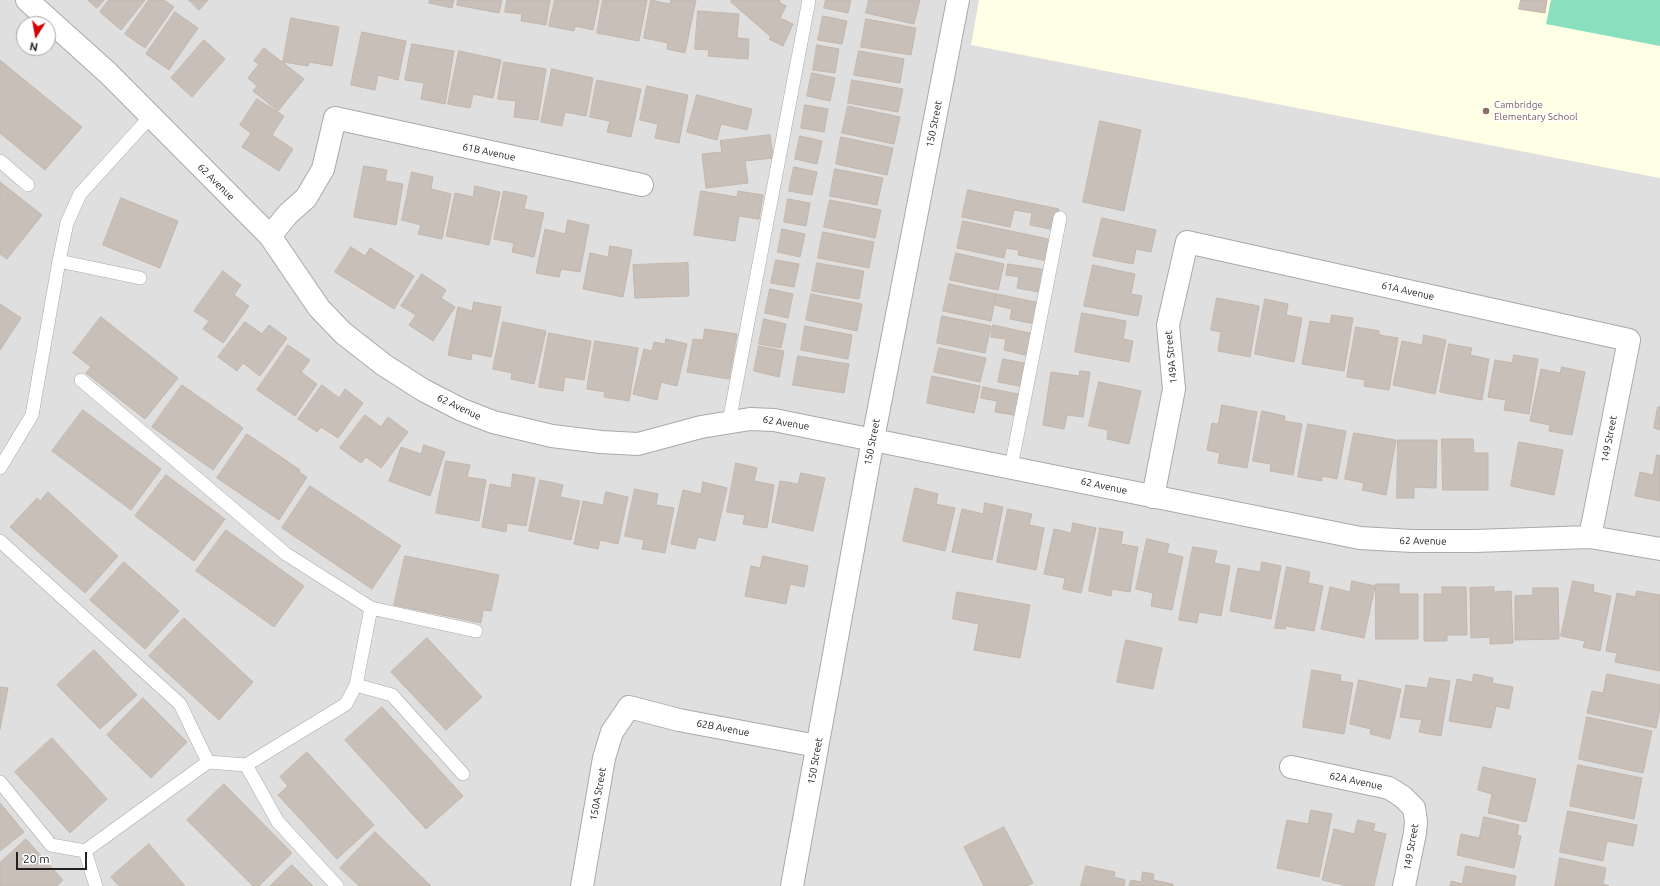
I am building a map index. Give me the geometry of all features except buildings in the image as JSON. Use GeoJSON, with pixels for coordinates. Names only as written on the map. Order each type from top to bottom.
{"type":"FeatureCollection","features":[{"type":"Feature","properties":{"kind":"street","name":"62 Avenue"},"geometry":{"type":"LineString","coordinates":[[27,0],[108,73],[270,236],[319,308],[343,333],[384,365],[423,390],[462,410],[493,422],[552,436],[601,442],[638,444],[701,427],[729,422],[750,419],[774,420],[1360,538],[1428,541],[1590,537],[1660,549]]}},
{"type":"Feature","properties":{"kind":"street","name":"150 Street"},"geometry":{"type":"LineString","coordinates":[[792,886],[873,439],[958,0]]}},
{"type":"Feature","properties":{"kind":"street","name":"61B Avenue"},"geometry":{"type":"LineString","coordinates":[[270,236],[288,214],[306,198],[323,169],[335,118],[642,185]]}},
{"type":"Feature","properties":{"kind":"street","name":"61A Avenue"},"geometry":{"type":"LineString","coordinates":[[1187,242],[1629,340]]}},
{"type":"Feature","properties":{"kind":"street","name":"149A Street"},"geometry":{"type":"LineString","coordinates":[[1153,497],[1174,389],[1168,325],[1187,242]]}},
{"type":"Feature","properties":{"kind":"street","name":"149 Street"},"geometry":{"type":"LineString","coordinates":[[1590,537],[1629,340]]}},
{"type":"Feature","properties":{"kind":"street","name":"62B Avenue"},"geometry":{"type":"LineString","coordinates":[[629,707],[679,720],[818,746]]}},
{"type":"Feature","properties":{"kind":"street","name":"150A Street"},"geometry":{"type":"LineString","coordinates":[[582,886],[604,758],[612,732],[629,707]]}},
{"type":"Feature","properties":{"kind":"street","name":"62A Avenue"},"geometry":{"type":"LineString","coordinates":[[1291,767],[1389,788],[1403,797],[1414,808]]}},
{"type":"Feature","properties":{"kind":"street","name":"149 Street"},"geometry":{"type":"LineString","coordinates":[[1404,886],[1415,833],[1416,821],[1414,808]]}},
{"type":"Feature","properties":{"kind":"lane"},"geometry":{"type":"LineString","coordinates":[[729,422],[809,0]]}},
{"type":"Feature","properties":{"kind":"lane"},"geometry":{"type":"LineString","coordinates":[[0,468],[32,416],[67,223],[80,194],[151,116]]}},
{"type":"Feature","properties":{"kind":"lane"},"geometry":{"type":"LineString","coordinates":[[0,161],[28,185]]}},
{"type":"Feature","properties":{"kind":"lane"},"geometry":{"type":"LineString","coordinates":[[1011,467],[1060,218]]}},
{"type":"Feature","properties":{"kind":"lane"},"geometry":{"type":"LineString","coordinates":[[59,262],[140,278]]}},
{"type":"Feature","properties":{"kind":"lane"},"geometry":{"type":"LineString","coordinates":[[81,380],[286,554],[371,608],[476,631]]}},
{"type":"Feature","properties":{"kind":"lane"},"geometry":{"type":"LineString","coordinates":[[0,541],[180,704],[208,762]]}},
{"type":"Feature","properties":{"kind":"lane"},"geometry":{"type":"LineString","coordinates":[[0,782],[51,845],[85,851],[208,762],[246,765],[346,704],[356,685],[371,608]]}},
{"type":"Feature","properties":{"kind":"lane"},"geometry":{"type":"LineString","coordinates":[[356,685],[392,696],[463,774]]}},
{"type":"Feature","properties":{"kind":"lane"},"geometry":{"type":"LineString","coordinates":[[246,765],[278,822],[337,886]]}},
{"type":"Feature","properties":{"kind":"lane"},"geometry":{"type":"LineString","coordinates":[[85,851],[96,886]]}},
{"type":"Feature","properties":{"kind":"shaded area"},"geometry":{"type":"Polygon","coordinates":[[[0,0],[1660,0],[1660,886],[0,886],[0,0]]]}},
{"type":"Feature","properties":{"kind":"shaded area","name":"Cambridge Elementary School"},"geometry":{"type":"Polygon","coordinates":[[[979,0],[1660,0],[1660,178],[971,45],[979,0]]]}},
{"type":"Feature","properties":{"kind":"green space"},"geometry":{"type":"Polygon","coordinates":[[[1551,0],[1660,0],[1660,46],[1546,24],[1551,0]]]}},
{"type":"Feature","properties":{"kind":"place","name":"Cambridge Elementary School"},"geometry":{"type":"Point","coordinates":[1486,111]}}]}
